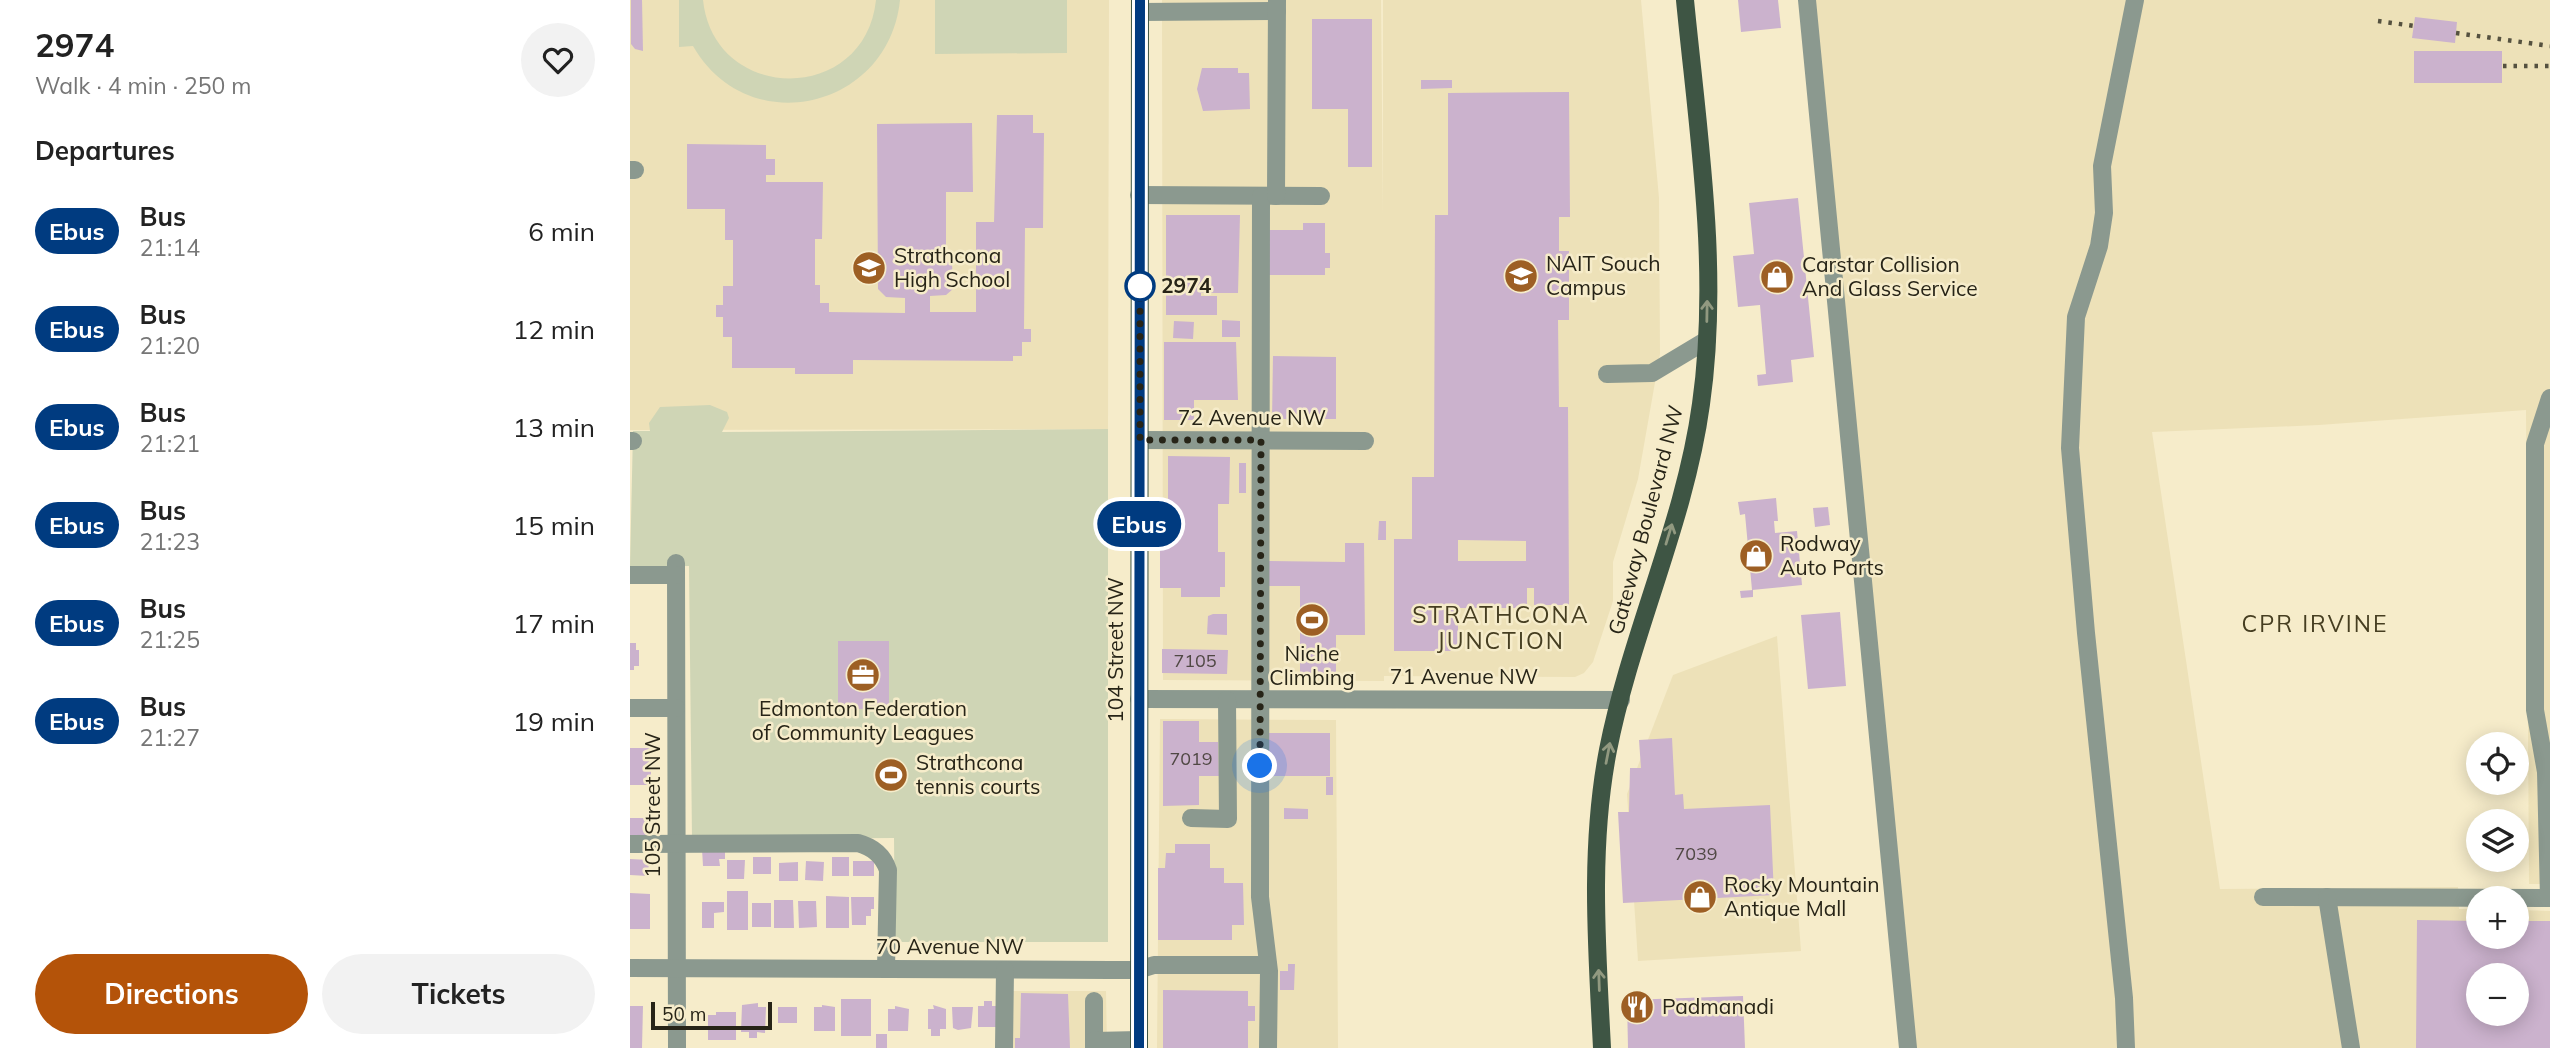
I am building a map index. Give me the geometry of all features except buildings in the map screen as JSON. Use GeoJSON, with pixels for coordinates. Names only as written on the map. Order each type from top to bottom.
{"type":"FeatureCollection","features":[{"type":"Feature","properties":{"kind":"main road","name":"Gateway Boulevard NW"},"geometry":{"type":"LineString","coordinates":[[1602,1048],[1597,853],[1600,804],[1621,700],[1691,457],[1701,405],[1707,340],[1705,207],[1685,0]]}},
{"type":"Feature","properties":{"kind":"main road","name":"104 Street NW"},"geometry":{"type":"LineString","coordinates":[[1139,1044],[1140,6]]}},
{"type":"Feature","properties":{"kind":"street"},"geometry":{"type":"LineString","coordinates":[[1807,0],[1908,1048]]}},
{"type":"Feature","properties":{"kind":"street"},"geometry":{"type":"LineString","coordinates":[[2126,1048],[2124,998],[2086,633],[2070,448],[2076,317],[2099,246],[2104,213],[2102,166],[2135,0]]}},
{"type":"Feature","properties":{"kind":"street"},"geometry":{"type":"LineString","coordinates":[[1140,6],[1277,6],[1261,440],[1259,897],[1268,964],[1268,1048]]}},
{"type":"Feature","properties":{"kind":"street"},"geometry":{"type":"LineString","coordinates":[[1139,195],[1321,196]]}},
{"type":"Feature","properties":{"kind":"street"},"geometry":{"type":"LineString","coordinates":[[1607,374],[1652,373],[1707,340]]}},
{"type":"Feature","properties":{"kind":"street"},"geometry":{"type":"LineString","coordinates":[[2263,897],[2550,898],[2548,772],[2535,710],[2535,444],[2550,398]]}},
{"type":"Feature","properties":{"kind":"street","name":"72 Avenue NW"},"geometry":{"type":"LineString","coordinates":[[1140,440],[1365,441]]}},
{"type":"Feature","properties":{"kind":"street","name":"105 Street NW"},"geometry":{"type":"LineString","coordinates":[[630,575],[676,569],[677,1048]]}},
{"type":"Feature","properties":{"kind":"street","name":"71 Avenue NW"},"geometry":{"type":"LineString","coordinates":[[1139,699],[1621,700]]}},
{"type":"Feature","properties":{"kind":"street"},"geometry":{"type":"LineString","coordinates":[[1227,700],[1228,818]]}},
{"type":"Feature","properties":{"kind":"street"},"geometry":{"type":"LineString","coordinates":[[630,708],[676,708]]}},
{"type":"Feature","properties":{"kind":"street"},"geometry":{"type":"LineString","coordinates":[[1191,818],[1260,819]]}},
{"type":"Feature","properties":{"kind":"street"},"geometry":{"type":"LineString","coordinates":[[630,844],[858,843],[869,846],[885,861],[888,870],[886,969]]}},
{"type":"Feature","properties":{"kind":"street"},"geometry":{"type":"LineString","coordinates":[[2327,897],[2351,1048]]}},
{"type":"Feature","properties":{"kind":"street","name":"70 Avenue NW"},"geometry":{"type":"LineString","coordinates":[[630,968],[1138,970],[1154,965],[1268,964]]}},
{"type":"Feature","properties":{"kind":"street"},"geometry":{"type":"LineString","coordinates":[[1004,1048],[1005,970]]}},
{"type":"Feature","properties":{"kind":"street"},"geometry":{"type":"LineString","coordinates":[[1094,1000],[1094,1044],[1139,1044]]}},
{"type":"Feature","properties":{"kind":"shaded area","name":"Strathcona High School"},"geometry":{"type":"Polygon","coordinates":[[[630,0],[1109,0],[1108,429],[630,430],[630,0]]]}},
{"type":"Feature","properties":{"kind":"shaded area"},"geometry":{"type":"Polygon","coordinates":[[[1162,0],[1381,0],[1383,216],[1383,0],[1641,0],[1659,198],[1660,354],[1638,479],[1613,562],[1613,601],[1593,662],[1584,673],[1575,677],[1384,676],[1384,681],[1163,680],[1162,0]]]}},
{"type":"Feature","properties":{"kind":"shaded area"},"geometry":{"type":"Polygon","coordinates":[[[1810,0],[2550,0],[2550,884],[2529,884],[2526,410],[2319,425],[2152,432],[2220,889],[2458,887],[2459,909],[2466,909],[2466,949],[2529,949],[2529,910],[2550,911],[2550,1048],[1904,1048],[1810,0]]]}},
{"type":"Feature","properties":{"kind":"shaded area"},"geometry":{"type":"Polygon","coordinates":[[[1777,636],[1801,951],[1638,961],[1627,794],[1673,675],[1777,636]]]}},
{"type":"Feature","properties":{"kind":"shaded area"},"geometry":{"type":"Polygon","coordinates":[[[1160,719],[1336,720],[1338,1048],[1157,1048],[1160,719]]]}},
{"type":"Feature","properties":{"kind":"shaded area"},"geometry":{"type":"Polygon","coordinates":[[[1010,991],[1106,991],[1107,1048],[1010,1048],[1010,991]]]}},
{"type":"Feature","properties":{"kind":"green space"},"geometry":{"type":"Polygon","coordinates":[[[679,0],[703,0],[713,34],[733,59],[760,73],[790,78],[819,74],[846,59],[866,34],[876,0],[900,0],[890,37],[871,67],[844,88],[813,100],[780,102],[747,95],[717,76],[693,46],[679,47],[679,0]]]}},
{"type":"Feature","properties":{"kind":"green space"},"geometry":{"type":"Polygon","coordinates":[[[935,0],[1067,0],[1067,53],[935,54],[935,0]]]}},
{"type":"Feature","properties":{"kind":"green space"},"geometry":{"type":"Polygon","coordinates":[[[710,405],[727,412],[729,418],[722,432],[1108,429],[1108,942],[895,942],[894,838],[692,839],[689,566],[630,567],[633,431],[650,431],[649,423],[660,407],[710,405]]]}},
{"type":"Feature","properties":{"kind":"railway"},"geometry":{"type":"LineString","coordinates":[[2378,21],[2414,26]]}},
{"type":"Feature","properties":{"kind":"railway"},"geometry":{"type":"LineString","coordinates":[[2456,33],[2550,46]]}},
{"type":"Feature","properties":{"kind":"railway"},"geometry":{"type":"LineString","coordinates":[[2503,66],[2550,66]]}},
{"type":"Feature","properties":{"kind":"bus line","name":"Ebus"},"geometry":{"type":"LineString","coordinates":[[1139,1048],[1140,0]]}},
{"type":"Feature","properties":{"kind":"place","name":"Strathcona High School"},"geometry":{"type":"Point","coordinates":[869,268]}},
{"type":"Feature","properties":{"kind":"place","name":"NAIT Souch Campus"},"geometry":{"type":"Point","coordinates":[1521,276]}},
{"type":"Feature","properties":{"kind":"place","name":"Carstar Collision And Glass Service"},"geometry":{"type":"Point","coordinates":[1777,277]}},
{"type":"Feature","properties":{"kind":"place","name":"2974"},"geometry":{"type":"Point","coordinates":[1140,286]}},
{"type":"Feature","properties":{"kind":"place","name":"Rodway Auto Parts"},"geometry":{"type":"Point","coordinates":[1756,556]}},
{"type":"Feature","properties":{"kind":"place","name":"Niche Climbing"},"geometry":{"type":"Point","coordinates":[1312,620]}},
{"type":"Feature","properties":{"kind":"place","name":"Edmonton Federation of Community Leagues"},"geometry":{"type":"Point","coordinates":[863,675]}},
{"type":"Feature","properties":{"kind":"place","name":"Strathcona tennis courts"},"geometry":{"type":"Point","coordinates":[891,775]}},
{"type":"Feature","properties":{"kind":"place","name":"Rocky Mountain Antique Mall"},"geometry":{"type":"Point","coordinates":[1700,897]}},
{"type":"Feature","properties":{"kind":"place","name":"Padmanadi"},"geometry":{"type":"Point","coordinates":[1637,1007]}},
{"type":"Feature","properties":{"kind":"district","name":"CPR IRVINE"},"geometry":{"type":"Point","coordinates":[2315,624]}},
{"type":"Feature","properties":{"kind":"district","name":"STRATHCONA JUNCTION"},"geometry":{"type":"Point","coordinates":[1501,628]}},
{"type":"Feature","properties":{"kind":"route"},"geometry":{"type":"LineString","coordinates":[[1140,286],[1140,440],[1261,440],[1260,766]]}}]}
